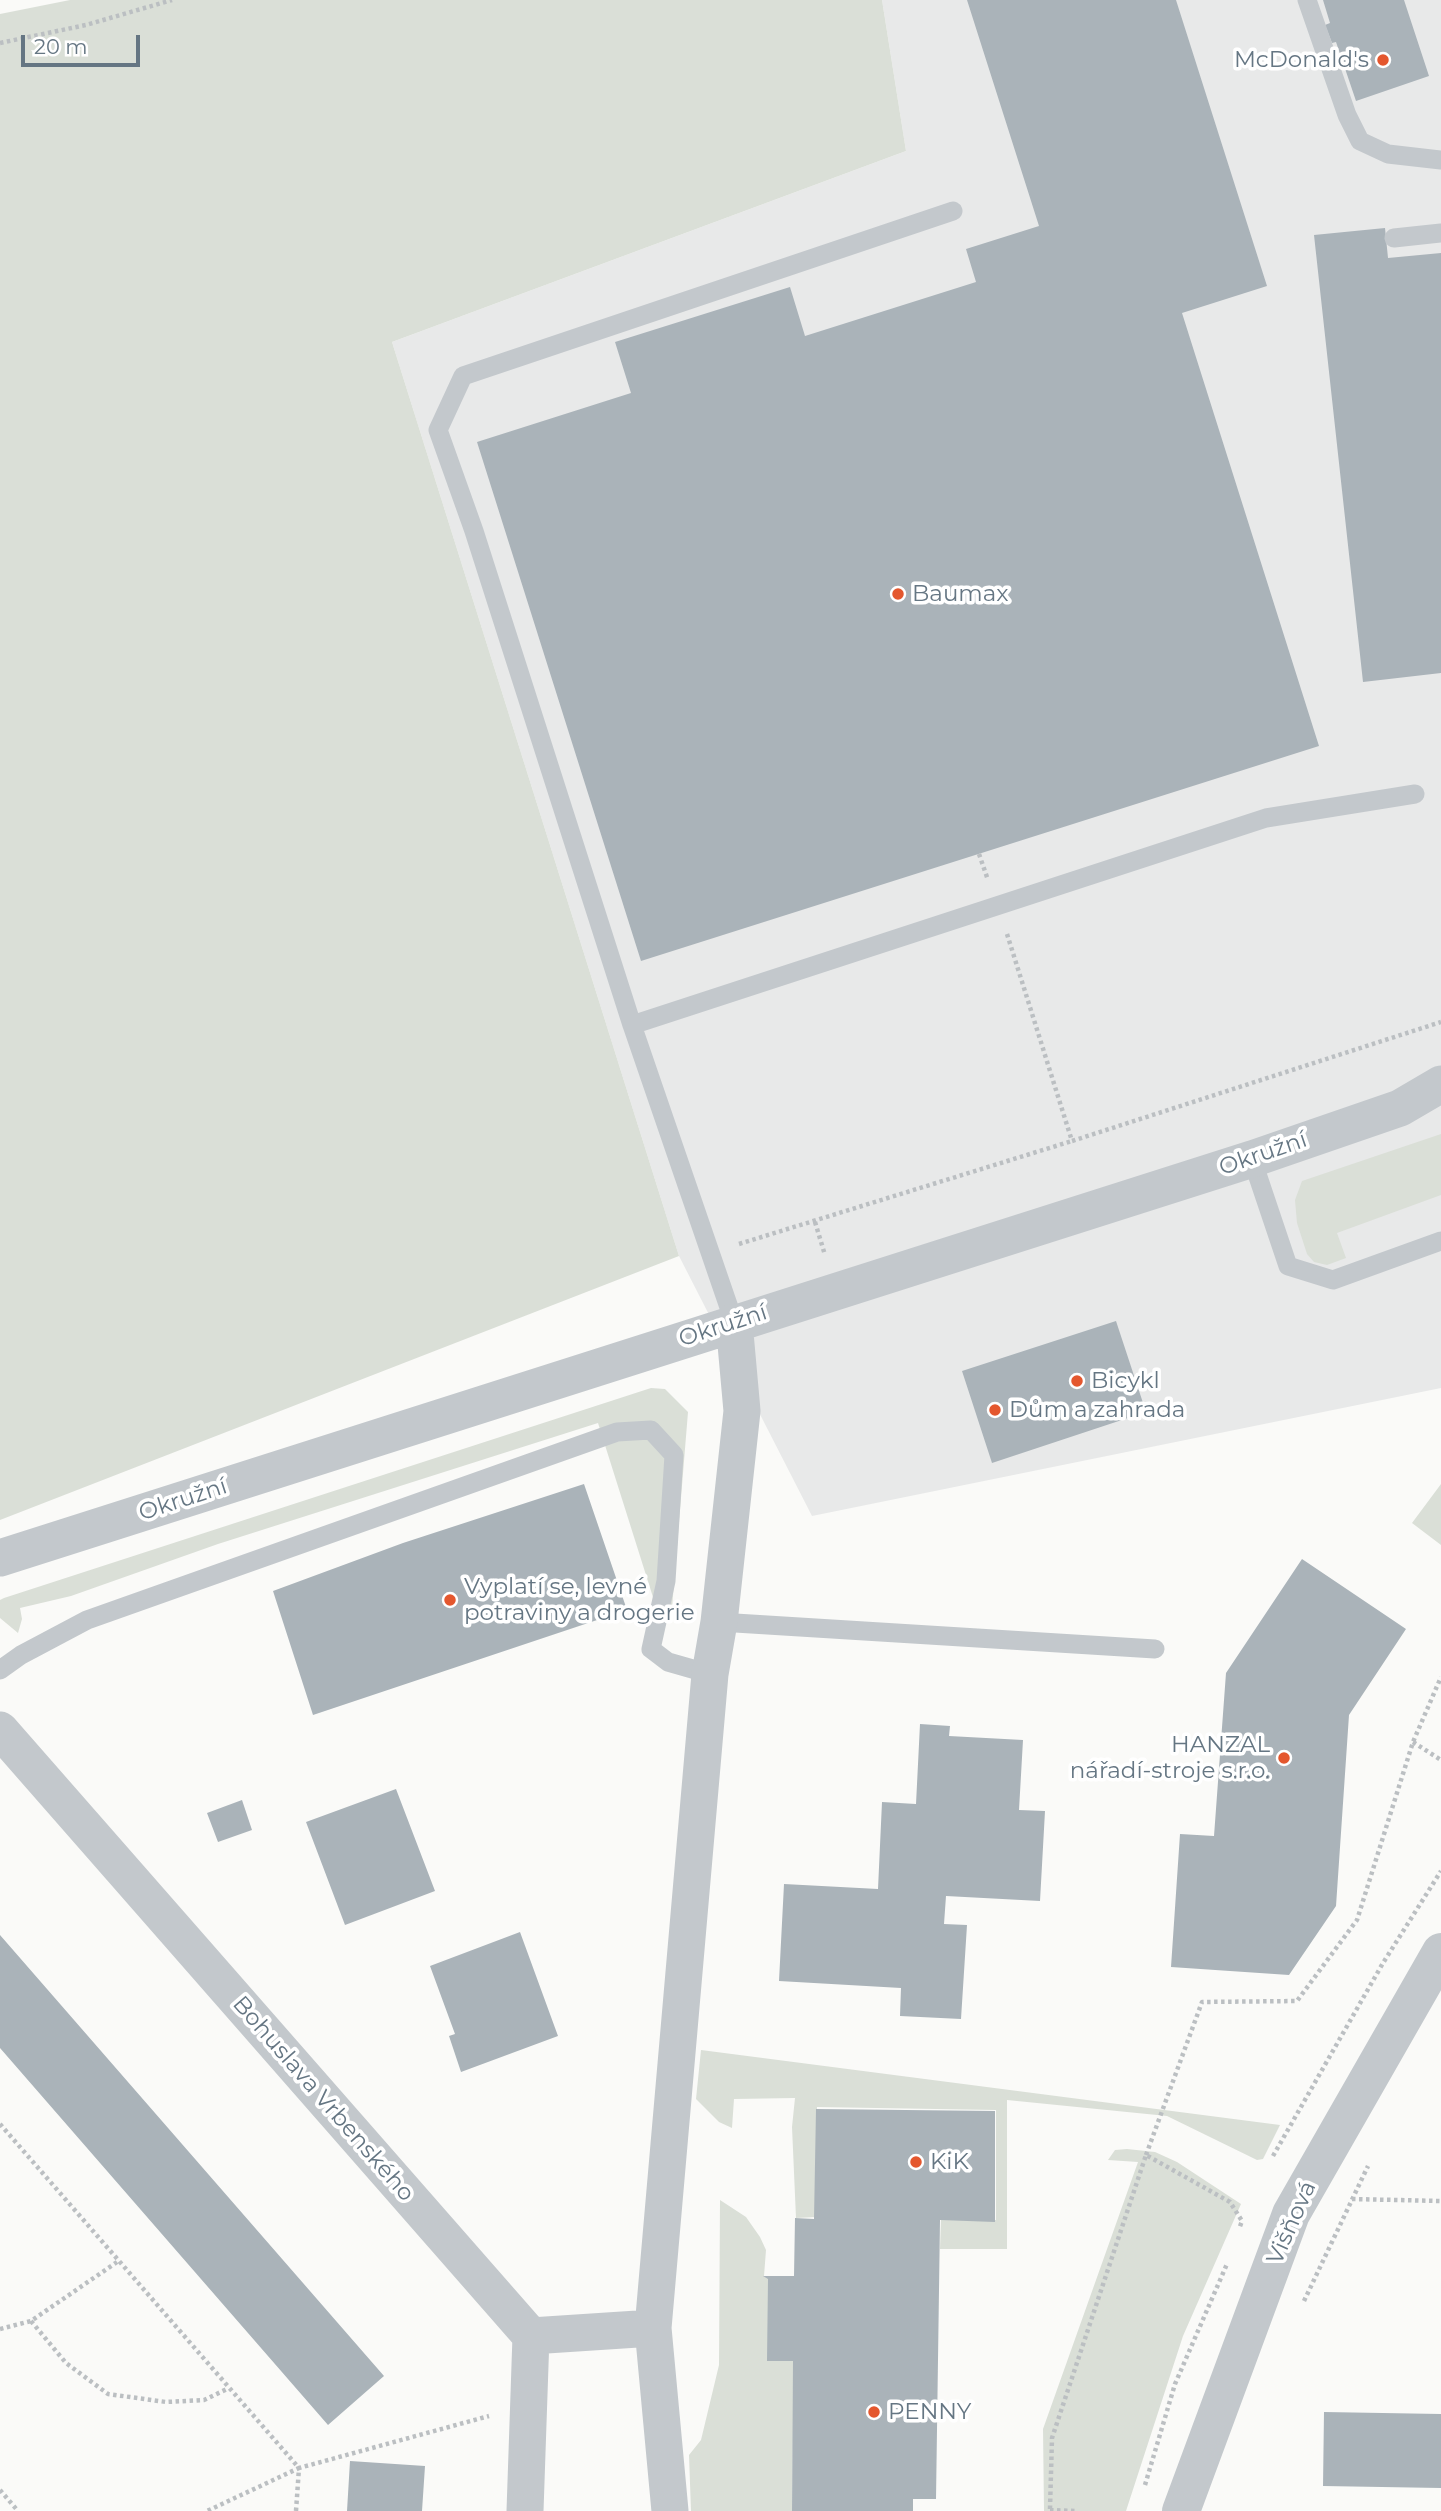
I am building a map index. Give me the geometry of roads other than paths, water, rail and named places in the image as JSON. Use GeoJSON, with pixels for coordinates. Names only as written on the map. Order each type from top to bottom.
{"type":"FeatureCollection","features":[{"type":"Feature","properties":{"kind":"street","name":"Okružní"},"geometry":{"type":"LineString","coordinates":[[0,1558],[1252,1159],[1401,1108],[1441,1084]]}},
{"type":"Feature","properties":{"kind":"street"},"geometry":{"type":"LineString","coordinates":[[670,2511],[653,2328],[710,1674],[719,1622],[742,1411],[734,1322]]}},
{"type":"Feature","properties":{"kind":"street","name":"Bohuslava Vrbenského"},"geometry":{"type":"LineString","coordinates":[[0,1730],[531,2336]]}},
{"type":"Feature","properties":{"kind":"street","name":"Višňová"},"geometry":{"type":"LineString","coordinates":[[1181,2511],[1291,2214],[1441,1952]]}},
{"type":"Feature","properties":{"kind":"street"},"geometry":{"type":"LineString","coordinates":[[525,2511],[531,2336],[653,2328]]}},
{"type":"Feature","properties":{"kind":"lane"},"geometry":{"type":"LineString","coordinates":[[1307,0],[1360,141],[1388,154],[1441,160]]}},
{"type":"Feature","properties":{"kind":"lane"},"geometry":{"type":"LineString","coordinates":[[734,1322],[632,1025],[474,531],[438,430],[463,376],[953,211]]}},
{"type":"Feature","properties":{"kind":"lane"},"geometry":{"type":"LineString","coordinates":[[1394,238],[1441,233]]}},
{"type":"Feature","properties":{"kind":"lane"},"geometry":{"type":"LineString","coordinates":[[632,1025],[1266,818],[1415,794]]}},
{"type":"Feature","properties":{"kind":"lane"},"geometry":{"type":"LineString","coordinates":[[1252,1159],[1288,1266],[1333,1280],[1441,1241]]}},
{"type":"Feature","properties":{"kind":"lane"},"geometry":{"type":"LineString","coordinates":[[0,1670],[21,1655],[87,1620],[617,1432],[651,1430],[674,1455],[666,1581],[651,1649],[668,1662],[710,1674]]}},
{"type":"Feature","properties":{"kind":"lane"},"geometry":{"type":"LineString","coordinates":[[719,1622],[1156,1649]]}},
{"type":"Feature","properties":{"kind":"place","name":"McDonald's"},"geometry":{"type":"Point","coordinates":[1383,60]}},
{"type":"Feature","properties":{"kind":"place","name":"Baumax"},"geometry":{"type":"Point","coordinates":[898,594]}},
{"type":"Feature","properties":{"kind":"place","name":"Bicykl"},"geometry":{"type":"Point","coordinates":[1077,1381]}},
{"type":"Feature","properties":{"kind":"place","name":"Dům a zahrada"},"geometry":{"type":"Point","coordinates":[995,1410]}},
{"type":"Feature","properties":{"kind":"place","name":"Vyplatí se, levné potraviny a drogerie"},"geometry":{"type":"Point","coordinates":[450,1600]}},
{"type":"Feature","properties":{"kind":"place","name":"HANZAL nářadí-stroje s.r.o."},"geometry":{"type":"Point","coordinates":[1284,1758]}},
{"type":"Feature","properties":{"kind":"place","name":"KiK"},"geometry":{"type":"Point","coordinates":[916,2162]}},
{"type":"Feature","properties":{"kind":"place","name":"PENNY"},"geometry":{"type":"Point","coordinates":[874,2412]}}]}
